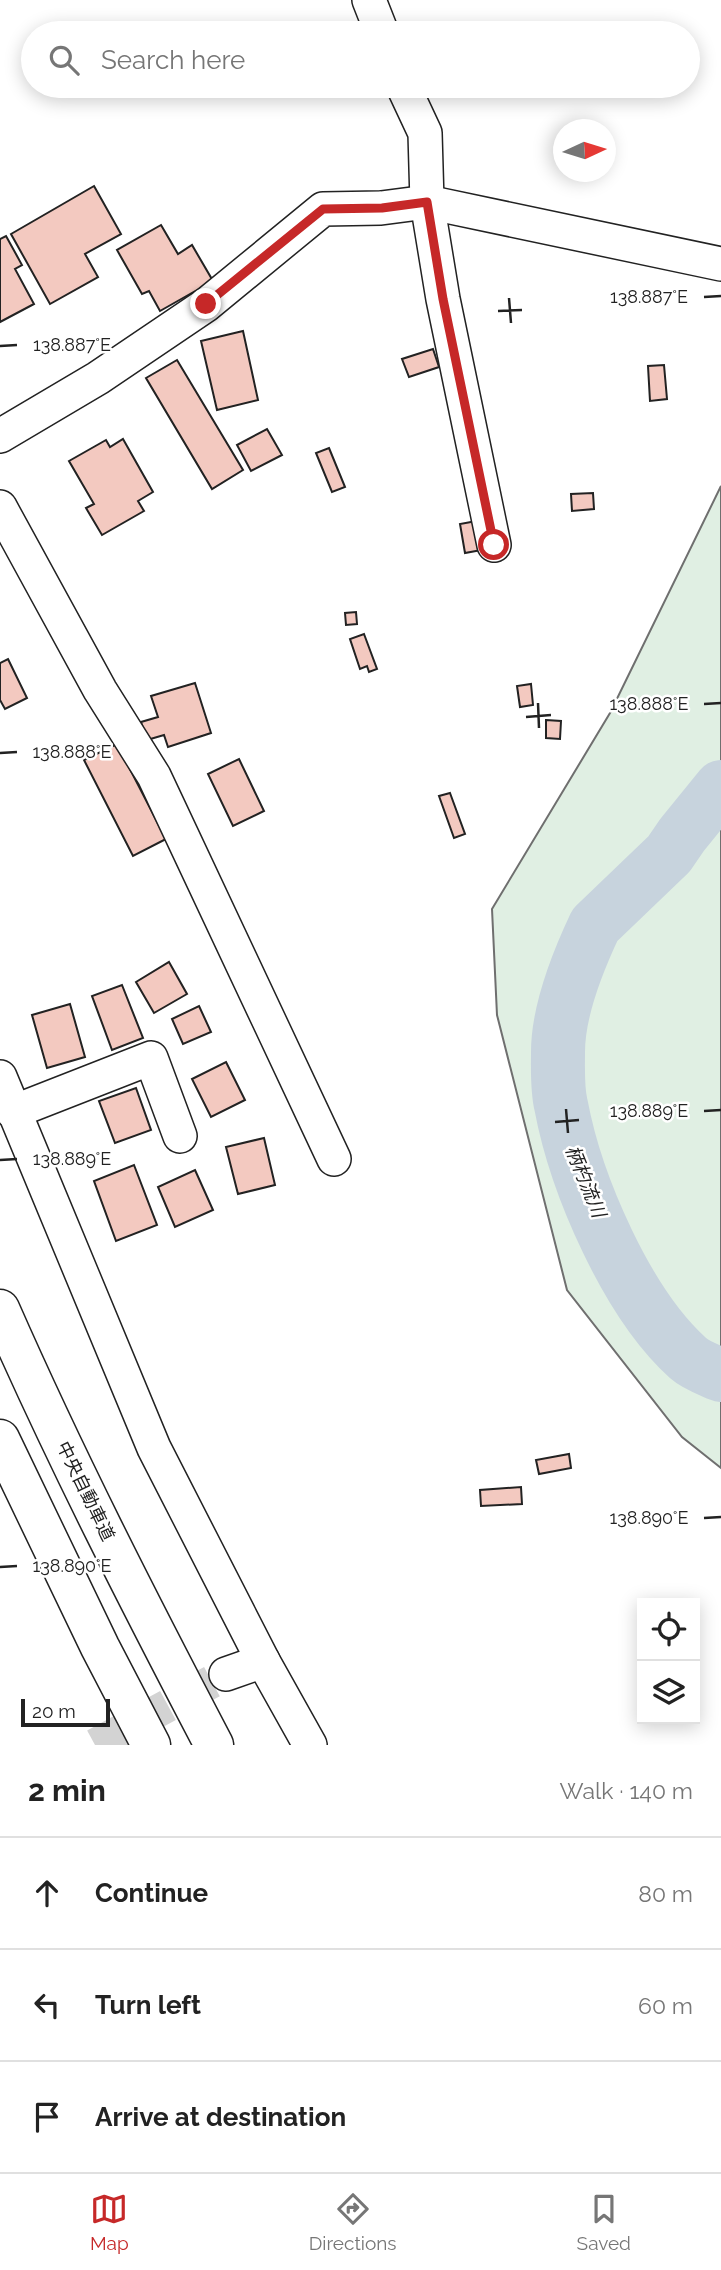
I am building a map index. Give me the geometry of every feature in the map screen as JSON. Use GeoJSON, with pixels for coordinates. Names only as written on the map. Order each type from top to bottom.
{"type":"FeatureCollection","features":[{"type":"Feature","properties":{"kind":"highway","name":"中央自動車道"},"geometry":{"type":"LineString","coordinates":[[0,1310],[149,1621],[214,1745]]}},
{"type":"Feature","properties":{"kind":"highway"},"geometry":{"type":"LineString","coordinates":[[0,1439],[100,1647],[151,1745]]}},
{"type":"Feature","properties":{"kind":"street"},"geometry":{"type":"LineString","coordinates":[[369,0],[377,21]]}},
{"type":"Feature","properties":{"kind":"street"},"geometry":{"type":"LineString","coordinates":[[409,98],[425,133],[427,202],[443,299],[494,545]]}},
{"type":"Feature","properties":{"kind":"street"},"geometry":{"type":"LineString","coordinates":[[0,436],[98,378],[206,304],[323,209],[382,208],[427,202],[721,264]]}},
{"type":"Feature","properties":{"kind":"street"},"geometry":{"type":"LineString","coordinates":[[0,507],[100,690],[154,776],[334,1159]]}},
{"type":"Feature","properties":{"kind":"street"},"geometry":{"type":"LineString","coordinates":[[13,1112],[151,1058],[180,1136]]}},
{"type":"Feature","properties":{"kind":"street"},"geometry":{"type":"LineString","coordinates":[[0,1079],[154,1448],[263,1661],[310,1745]]}},
{"type":"Feature","properties":{"kind":"street"},"geometry":{"type":"LineString","coordinates":[[226,1674],[263,1661]]}},
{"type":"Feature","properties":{"kind":"green space"},"geometry":{"type":"Polygon","coordinates":[[[721,486],[721,1468],[682,1437],[567,1290],[497,1015],[492,909],[610,713],[721,486]]]}},
{"type":"Feature","properties":{"kind":"building"},"geometry":{"type":"Polygon","coordinates":[[[94,186],[121,234],[85,254],[98,277],[50,304],[11,234],[94,186]]]}},
{"type":"Feature","properties":{"kind":"building"},"geometry":{"type":"Polygon","coordinates":[[[161,225],[178,254],[192,245],[213,281],[160,311],[149,291],[142,294],[117,250],[161,225]]]}},
{"type":"Feature","properties":{"kind":"building"},"geometry":{"type":"Polygon","coordinates":[[[6,236],[22,265],[15,269],[34,304],[0,322],[0,239],[6,236]]]}},
{"type":"Feature","properties":{"kind":"building"},"geometry":{"type":"Polygon","coordinates":[[[243,331],[258,400],[217,410],[201,341],[243,331]]]}},
{"type":"Feature","properties":{"kind":"building"},"geometry":{"type":"Polygon","coordinates":[[[433,349],[439,367],[409,377],[402,359],[433,349]]]}},
{"type":"Feature","properties":{"kind":"building"},"geometry":{"type":"Polygon","coordinates":[[[177,360],[243,470],[212,489],[146,378],[177,360]]]}},
{"type":"Feature","properties":{"kind":"building"},"geometry":{"type":"Polygon","coordinates":[[[664,365],[667,399],[650,401],[648,366],[664,365]]]}},
{"type":"Feature","properties":{"kind":"building"},"geometry":{"type":"Polygon","coordinates":[[[267,429],[282,455],[251,471],[237,445],[267,429]]]}},
{"type":"Feature","properties":{"kind":"building"},"geometry":{"type":"Polygon","coordinates":[[[123,439],[153,492],[138,501],[144,511],[102,535],[86,508],[94,504],[69,461],[106,440],[110,447],[123,439]]]}},
{"type":"Feature","properties":{"kind":"building"},"geometry":{"type":"Polygon","coordinates":[[[329,448],[345,487],[332,492],[316,453],[329,448]]]}},
{"type":"Feature","properties":{"kind":"building"},"geometry":{"type":"Polygon","coordinates":[[[593,493],[594,509],[572,511],[571,494],[593,493]]]}},
{"type":"Feature","properties":{"kind":"building"},"geometry":{"type":"Polygon","coordinates":[[[482,520],[487,549],[465,553],[460,524],[482,520]]]}},
{"type":"Feature","properties":{"kind":"building"},"geometry":{"type":"Polygon","coordinates":[[[356,612],[357,624],[346,625],[345,613],[356,612]]]}},
{"type":"Feature","properties":{"kind":"building"},"geometry":{"type":"Polygon","coordinates":[[[364,634],[377,669],[369,672],[367,666],[360,669],[350,639],[364,634]]]}},
{"type":"Feature","properties":{"kind":"building"},"geometry":{"type":"Polygon","coordinates":[[[8,659],[27,698],[5,709],[0,700],[0,663],[8,659]]]}},
{"type":"Feature","properties":{"kind":"building"},"geometry":{"type":"Polygon","coordinates":[[[195,683],[211,733],[168,747],[164,735],[147,740],[141,722],[158,717],[151,696],[195,683]]]}},
{"type":"Feature","properties":{"kind":"building"},"geometry":{"type":"Polygon","coordinates":[[[531,684],[533,705],[520,707],[517,686],[531,684]]]}},
{"type":"Feature","properties":{"kind":"building"},"geometry":{"type":"Polygon","coordinates":[[[546,720],[561,721],[560,739],[546,738],[546,720]]]}},
{"type":"Feature","properties":{"kind":"building"},"geometry":{"type":"Polygon","coordinates":[[[117,744],[166,839],[133,856],[84,760],[117,744]]]}},
{"type":"Feature","properties":{"kind":"building"},"geometry":{"type":"Polygon","coordinates":[[[239,759],[264,811],[233,826],[208,774],[239,759]]]}},
{"type":"Feature","properties":{"kind":"building"},"geometry":{"type":"Polygon","coordinates":[[[450,793],[465,834],[454,838],[439,796],[450,793]]]}},
{"type":"Feature","properties":{"kind":"building"},"geometry":{"type":"Polygon","coordinates":[[[169,962],[187,994],[154,1013],[136,982],[169,962]]]}},
{"type":"Feature","properties":{"kind":"building"},"geometry":{"type":"Polygon","coordinates":[[[122,985],[143,1038],[112,1050],[92,996],[122,985]]]}},
{"type":"Feature","properties":{"kind":"building"},"geometry":{"type":"Polygon","coordinates":[[[70,1004],[85,1057],[47,1068],[32,1015],[70,1004]]]}},
{"type":"Feature","properties":{"kind":"building"},"geometry":{"type":"Polygon","coordinates":[[[199,1006],[211,1032],[183,1044],[172,1019],[199,1006]]]}},
{"type":"Feature","properties":{"kind":"building"},"geometry":{"type":"Polygon","coordinates":[[[226,1062],[245,1100],[211,1117],[192,1079],[226,1062]]]}},
{"type":"Feature","properties":{"kind":"building"},"geometry":{"type":"Polygon","coordinates":[[[136,1088],[151,1130],[115,1143],[99,1101],[136,1088]]]}},
{"type":"Feature","properties":{"kind":"building"},"geometry":{"type":"Polygon","coordinates":[[[264,1138],[275,1185],[238,1194],[226,1147],[264,1138]]]}},
{"type":"Feature","properties":{"kind":"building"},"geometry":{"type":"Polygon","coordinates":[[[134,1165],[157,1225],[116,1241],[94,1181],[134,1165]]]}},
{"type":"Feature","properties":{"kind":"building"},"geometry":{"type":"Polygon","coordinates":[[[195,1170],[213,1210],[175,1227],[158,1187],[195,1170]]]}},
{"type":"Feature","properties":{"kind":"building"},"geometry":{"type":"Polygon","coordinates":[[[569,1454],[571,1468],[539,1474],[536,1460],[569,1454]]]}},
{"type":"Feature","properties":{"kind":"building"},"geometry":{"type":"Polygon","coordinates":[[[521,1487],[522,1504],[481,1506],[480,1490],[521,1487]]]}},
{"type":"Feature","properties":{"kind":"waterway","name":"柄杓流川"},"geometry":{"type":"LineString","coordinates":[[721,787],[669,854],[595,925],[565,1004],[559,1037],[558,1072],[561,1105],[579,1171],[607,1241],[625,1275],[666,1335],[688,1358],[721,1375]]}},
{"type":"Feature","properties":{"kind":"tunnel"},"geometry":{"type":"LineString","coordinates":[[95,1745],[226,1674]]}},
{"type":"Feature","properties":{"kind":"route"},"geometry":{"type":"LineString","coordinates":[[206,304],[323,209],[382,208],[427,202],[443,299],[494,545]]}}]}
